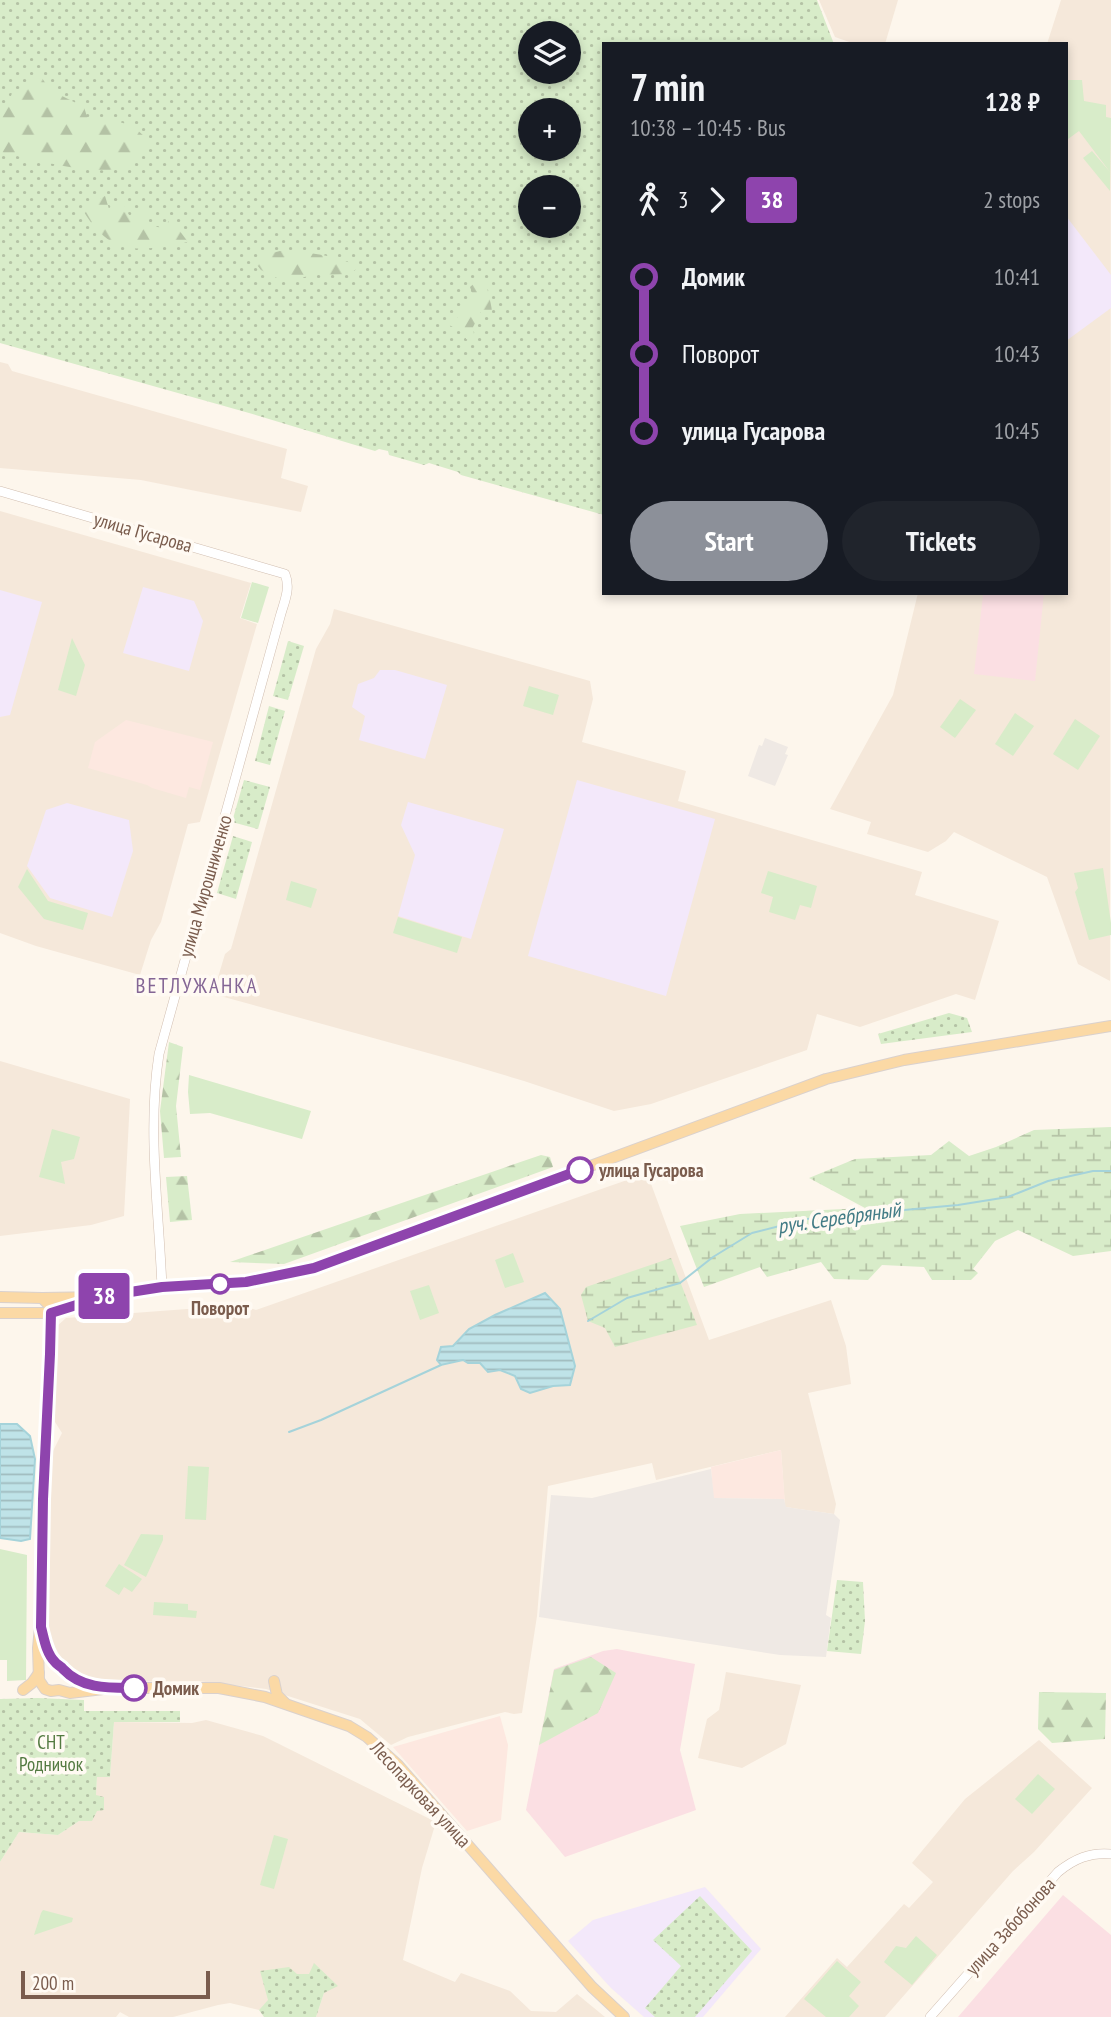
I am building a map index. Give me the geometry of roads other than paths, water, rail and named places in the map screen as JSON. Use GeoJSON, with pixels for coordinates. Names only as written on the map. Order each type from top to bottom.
{"type":"FeatureCollection","features":[{"type":"Feature","properties":{"kind":"main road"},"geometry":{"type":"LineString","coordinates":[[0,1313],[51,1313],[102,1297],[162,1287],[246,1282],[314,1268],[826,1079],[904,1060],[1111,1026]]}},
{"type":"Feature","properties":{"kind":"main road"},"geometry":{"type":"LineString","coordinates":[[0,1297],[102,1297]]}},
{"type":"Feature","properties":{"kind":"main road"},"geometry":{"type":"LineString","coordinates":[[42,1298],[50,1306],[51,1313],[41,1627],[38,1648],[40,1680],[48,1690],[70,1693],[110,1688]]}},
{"type":"Feature","properties":{"kind":"main road"},"geometry":{"type":"LineString","coordinates":[[41,1627],[46,1647],[55,1664]]}},
{"type":"Feature","properties":{"kind":"main road"},"geometry":{"type":"LineString","coordinates":[[40,1680],[44,1666],[55,1664],[82,1683],[110,1688]]}},
{"type":"Feature","properties":{"kind":"main road"},"geometry":{"type":"LineString","coordinates":[[59,1690],[65,1683],[65,1672]]}},
{"type":"Feature","properties":{"kind":"main road"},"geometry":{"type":"LineString","coordinates":[[274,1681],[277,1695],[285,1703]]}},
{"type":"Feature","properties":{"kind":"main road","name":"Лесопарковая улица"},"geometry":{"type":"LineString","coordinates":[[110,1688],[219,1688],[285,1703],[349,1726],[367,1737],[385,1751],[592,1987],[624,2017]]}},
{"type":"Feature","properties":{"kind":"street","name":"улица Гусарова"},"geometry":{"type":"LineString","coordinates":[[0,491],[285,574]]}},
{"type":"Feature","properties":{"kind":"street","name":"улица Мирошниченко"},"geometry":{"type":"LineString","coordinates":[[162,1287],[152,1126],[154,1083],[159,1054],[288,587],[285,574]]}},
{"type":"Feature","properties":{"kind":"street","name":"улица Забобонова"},"geometry":{"type":"LineString","coordinates":[[930,2017],[1058,1872],[1082,1857],[1107,1853]]}},
{"type":"Feature","properties":{"kind":"water"},"geometry":{"type":"Polygon","coordinates":[[[545,1293],[560,1309],[575,1366],[570,1385],[553,1386],[530,1393],[521,1389],[515,1376],[500,1370],[488,1372],[480,1363],[463,1360],[441,1365],[437,1360],[441,1347],[453,1346],[469,1329],[545,1293]]]}},
{"type":"Feature","properties":{"kind":"water"},"geometry":{"type":"Polygon","coordinates":[[[0,1424],[17,1424],[30,1436],[35,1459],[30,1539],[21,1541],[0,1538],[0,1424]]]}},
{"type":"Feature","properties":{"kind":"waterway","name":"руч. Серебряный"},"geometry":{"type":"LineString","coordinates":[[588,1321],[627,1298],[680,1283],[713,1257],[752,1233],[807,1219],[958,1205],[1008,1197],[1048,1181],[1093,1171],[1111,1171]]}},
{"type":"Feature","properties":{"kind":"waterway","name":"руч. Серебряный"},"geometry":{"type":"LineString","coordinates":[[289,1432],[441,1365]]}},
{"type":"Feature","properties":{"kind":"place","name":"улица Гусарова"},"geometry":{"type":"Point","coordinates":[580,1170]}},
{"type":"Feature","properties":{"kind":"place","name":"Поворот"},"geometry":{"type":"Point","coordinates":[220,1284]}},
{"type":"Feature","properties":{"kind":"place","name":"Домик"},"geometry":{"type":"Point","coordinates":[134,1688]}},
{"type":"Feature","properties":{"kind":"district","name":"ВЕТЛУЖАНКА"},"geometry":{"type":"Point","coordinates":[197,986]}},
{"type":"Feature","properties":{"kind":"park label","name":"СНТ Родничок"},"geometry":{"type":"Point","coordinates":[51,1753]}}]}
